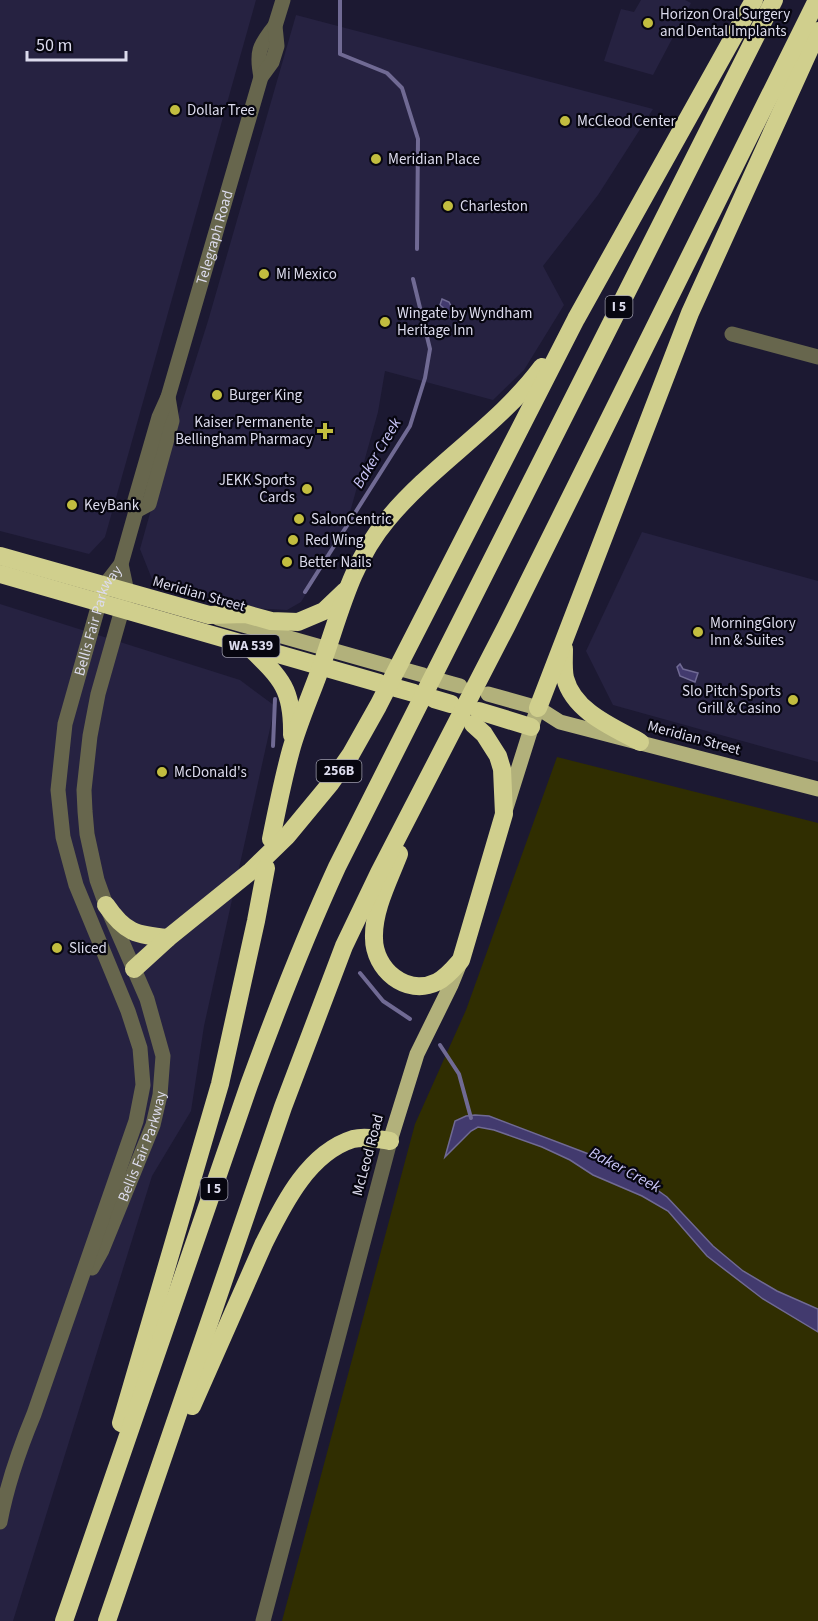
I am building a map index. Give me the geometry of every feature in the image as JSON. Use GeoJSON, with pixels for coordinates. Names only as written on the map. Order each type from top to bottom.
{"type":"FeatureCollection","features":[{"type":"Feature","properties":{"kind":"highway"},"geometry":{"type":"LineString","coordinates":[[271,839],[291,748],[322,666],[346,589],[365,552],[386,521],[414,492],[480,434],[522,392],[576,319],[754,0]]}},
{"type":"Feature","properties":{"kind":"highway","name":"I 5"},"geometry":{"type":"LineString","coordinates":[[63,1621],[280,1001],[337,867],[774,0]]}},
{"type":"Feature","properties":{"kind":"highway","name":"I 5"},"geometry":{"type":"LineString","coordinates":[[107,1621],[314,1020],[344,946],[379,873],[506,627],[817,0]]}},
{"type":"Feature","properties":{"kind":"highway"},"geometry":{"type":"LineString","coordinates":[[538,708],[690,313],[818,31]]}},
{"type":"Feature","properties":{"kind":"highway","name":"256B"},"geometry":{"type":"LineString","coordinates":[[134,969],[168,938],[258,865],[287,836],[330,784],[366,728],[576,319]]}},
{"type":"Feature","properties":{"kind":"highway","name":"Meridian Street"},"geometry":{"type":"LineString","coordinates":[[0,556],[246,645],[414,693]]}},
{"type":"Feature","properties":{"kind":"highway","name":"Meridian Street"},"geometry":{"type":"LineString","coordinates":[[0,574],[102,594]]}},
{"type":"Feature","properties":{"kind":"highway"},"geometry":{"type":"LineString","coordinates":[[209,615],[246,614],[271,621],[298,622],[324,610],[346,589]]}},
{"type":"Feature","properties":{"kind":"highway","name":"Meridian Street"},"geometry":{"type":"LineString","coordinates":[[125,601],[209,615]]}},
{"type":"Feature","properties":{"kind":"highway"},"geometry":{"type":"LineString","coordinates":[[564,638],[564,677],[574,697],[594,716],[640,742]]}},
{"type":"Feature","properties":{"kind":"highway"},"geometry":{"type":"LineString","coordinates":[[246,645],[274,671],[287,693],[292,717],[291,748]]}},
{"type":"Feature","properties":{"kind":"highway","name":"Meridian Street"},"geometry":{"type":"LineString","coordinates":[[504,814],[502,769],[498,756],[476,718],[531,727]]}},
{"type":"Feature","properties":{"kind":"highway"},"geometry":{"type":"LineString","coordinates":[[431,775],[377,914],[373,935],[375,950],[384,970],[403,983],[414,986],[437,982],[461,960]]}},
{"type":"Feature","properties":{"kind":"highway","name":"McLeod Road"},"geometry":{"type":"LineString","coordinates":[[461,960],[504,814]]}},
{"type":"Feature","properties":{"kind":"highway"},"geometry":{"type":"LineString","coordinates":[[63,1621],[212,1115],[234,1027],[266,868]]}},
{"type":"Feature","properties":{"kind":"highway"},"geometry":{"type":"LineString","coordinates":[[106,905],[125,928],[150,937],[168,938]]}},
{"type":"Feature","properties":{"kind":"highway"},"geometry":{"type":"LineString","coordinates":[[124,1571],[213,1357],[264,1243],[290,1195],[316,1163],[341,1144],[358,1138],[390,1141]]}},
{"type":"Feature","properties":{"kind":"main road","name":"Meridian Street"},"geometry":{"type":"LineString","coordinates":[[209,615],[388,666]]}},
{"type":"Feature","properties":{"kind":"main road"},"geometry":{"type":"LineString","coordinates":[[405,670],[423,675]]}},
{"type":"Feature","properties":{"kind":"main road"},"geometry":{"type":"LineString","coordinates":[[442,681],[460,686]]}},
{"type":"Feature","properties":{"kind":"main road","name":"Meridian Street"},"geometry":{"type":"LineString","coordinates":[[488,694],[538,708],[560,722],[818,789]]}},
{"type":"Feature","properties":{"kind":"main road","name":"McLeod Road"},"geometry":{"type":"LineString","coordinates":[[504,814],[538,708]]}},
{"type":"Feature","properties":{"kind":"main road","name":"Meridian Street"},"geometry":{"type":"LineString","coordinates":[[531,727],[560,722]]}},
{"type":"Feature","properties":{"kind":"main road","name":"McLeod Road"},"geometry":{"type":"LineString","coordinates":[[390,1141],[417,1054],[451,986],[461,960]]}},
{"type":"Feature","properties":{"kind":"street","name":"Telegraph Road"},"geometry":{"type":"LineString","coordinates":[[121,564],[136,511],[135,500],[159,417],[168,397],[261,77],[257,58],[262,43],[275,26],[283,0]]}},
{"type":"Feature","properties":{"kind":"street"},"geometry":{"type":"LineString","coordinates":[[732,334],[818,357]]}},
{"type":"Feature","properties":{"kind":"street","name":"Bellis Fair Parkway"},"geometry":{"type":"LineString","coordinates":[[0,1522],[9,1480],[136,1121],[142,1085],[140,1048],[122,995],[69,865],[63,837],[58,790],[65,724],[102,594],[121,564]]}},
{"type":"Feature","properties":{"kind":"street","name":"Bellis Fair Parkway"},"geometry":{"type":"LineString","coordinates":[[75,1296],[102,1250],[153,1125],[160,1095],[163,1056],[142,987],[97,880],[87,834],[84,790],[90,736],[98,694],[125,601],[121,564]]}},
{"type":"Feature","properties":{"kind":"street"},"geometry":{"type":"LineString","coordinates":[[114,978],[134,969]]}},
{"type":"Feature","properties":{"kind":"street"},"geometry":{"type":"LineString","coordinates":[[122,995],[142,987]]}},
{"type":"Feature","properties":{"kind":"street","name":"McLeod Road"},"geometry":{"type":"LineString","coordinates":[[263,1621],[390,1141]]}},
{"type":"Feature","properties":{"kind":"shaded area"},"geometry":{"type":"Polygon","coordinates":[[[0,0],[256,0],[105,537],[89,554],[0,531],[0,0]]]}},
{"type":"Feature","properties":{"kind":"shaded area"},"geometry":{"type":"Polygon","coordinates":[[[641,0],[685,0],[691,3],[653,75],[604,61],[621,9],[634,12],[641,0]]]}},
{"type":"Feature","properties":{"kind":"shaded area"},"geometry":{"type":"Polygon","coordinates":[[[296,15],[653,109],[598,195],[543,266],[564,305],[524,370],[493,400],[385,371],[378,412],[345,530],[301,602],[287,610],[249,608],[152,579],[140,549],[296,15]]]}},
{"type":"Feature","properties":{"kind":"shaded area"},"geometry":{"type":"Polygon","coordinates":[[[642,532],[818,581],[818,762],[613,705],[586,651],[642,532]]]}},
{"type":"Feature","properties":{"kind":"shaded area"},"geometry":{"type":"Polygon","coordinates":[[[0,604],[240,680],[275,706],[204,1026],[191,1111],[152,1176],[13,1621],[0,1621],[0,604]]]}},
{"type":"Feature","properties":{"kind":"shaded area"},"geometry":{"type":"Polygon","coordinates":[[[557,757],[818,823],[818,1621],[282,1621],[415,1124],[466,1010],[557,757]]]}},
{"type":"Feature","properties":{"kind":"water","name":"Wingate by Wyndham Heritage Inn"},"geometry":{"type":"Polygon","coordinates":[[[442,299],[449,302],[454,312],[452,317],[445,317],[445,309],[440,305],[442,299]]]}},
{"type":"Feature","properties":{"kind":"water"},"geometry":{"type":"Polygon","coordinates":[[[680,664],[683,669],[698,673],[695,682],[680,676],[677,667],[680,664]]]}},
{"type":"Feature","properties":{"kind":"water"},"geometry":{"type":"Polygon","coordinates":[[[475,1115],[489,1116],[615,1164],[643,1180],[667,1197],[713,1246],[743,1271],[777,1291],[818,1309],[818,1332],[763,1299],[707,1256],[668,1211],[642,1196],[593,1175],[570,1160],[542,1147],[494,1130],[478,1127],[445,1157],[455,1121],[475,1115]]]}},
{"type":"Feature","properties":{"kind":"waterway","name":"Baker Creek"},"geometry":{"type":"LineString","coordinates":[[340,0],[340,54],[387,73],[402,88],[418,139],[417,249]]}},
{"type":"Feature","properties":{"kind":"waterway","name":"Baker Creek"},"geometry":{"type":"LineString","coordinates":[[305,592],[410,426],[425,378],[430,349],[413,279]]}},
{"type":"Feature","properties":{"kind":"waterway","name":"Baker Creek"},"geometry":{"type":"LineString","coordinates":[[273,746],[275,699]]}},
{"type":"Feature","properties":{"kind":"waterway","name":"Baker Creek"},"geometry":{"type":"LineString","coordinates":[[360,973],[383,1001],[410,1019]]}},
{"type":"Feature","properties":{"kind":"waterway","name":"Baker Creek"},"geometry":{"type":"LineString","coordinates":[[440,1045],[459,1074],[471,1118]]}},
{"type":"Feature","properties":{"kind":"place","name":"Horizon Oral Surgery and Dental Implants"},"geometry":{"type":"Point","coordinates":[648,23]}},
{"type":"Feature","properties":{"kind":"place","name":"Dollar Tree"},"geometry":{"type":"Point","coordinates":[175,110]}},
{"type":"Feature","properties":{"kind":"place","name":"McCleod Center"},"geometry":{"type":"Point","coordinates":[565,121]}},
{"type":"Feature","properties":{"kind":"place","name":"Meridian Place"},"geometry":{"type":"Point","coordinates":[376,159]}},
{"type":"Feature","properties":{"kind":"place","name":"Charleston"},"geometry":{"type":"Point","coordinates":[448,206]}},
{"type":"Feature","properties":{"kind":"place","name":"Mi Mexico"},"geometry":{"type":"Point","coordinates":[264,274]}},
{"type":"Feature","properties":{"kind":"place","name":"Wingate by Wyndham Heritage Inn"},"geometry":{"type":"Point","coordinates":[385,322]}},
{"type":"Feature","properties":{"kind":"place","name":"Burger King"},"geometry":{"type":"Point","coordinates":[217,395]}},
{"type":"Feature","properties":{"kind":"place","name":"Kaiser Permanente Bellingham Pharmacy"},"geometry":{"type":"Point","coordinates":[325,431]}},
{"type":"Feature","properties":{"kind":"place","name":"JEKK Sports Cards"},"geometry":{"type":"Point","coordinates":[307,489]}},
{"type":"Feature","properties":{"kind":"place","name":"KeyBank"},"geometry":{"type":"Point","coordinates":[72,505]}},
{"type":"Feature","properties":{"kind":"place","name":"SalonCentric"},"geometry":{"type":"Point","coordinates":[299,519]}},
{"type":"Feature","properties":{"kind":"place","name":"Red Wing"},"geometry":{"type":"Point","coordinates":[293,540]}},
{"type":"Feature","properties":{"kind":"place","name":"Better Nails"},"geometry":{"type":"Point","coordinates":[287,562]}},
{"type":"Feature","properties":{"kind":"place","name":"MorningGlory Inn & Suites"},"geometry":{"type":"Point","coordinates":[698,632]}},
{"type":"Feature","properties":{"kind":"place","name":"Slo Pitch Sports Grill & Casino"},"geometry":{"type":"Point","coordinates":[793,700]}},
{"type":"Feature","properties":{"kind":"place","name":"McDonald's"},"geometry":{"type":"Point","coordinates":[162,772]}},
{"type":"Feature","properties":{"kind":"place","name":"Sliced"},"geometry":{"type":"Point","coordinates":[57,948]}}]}
